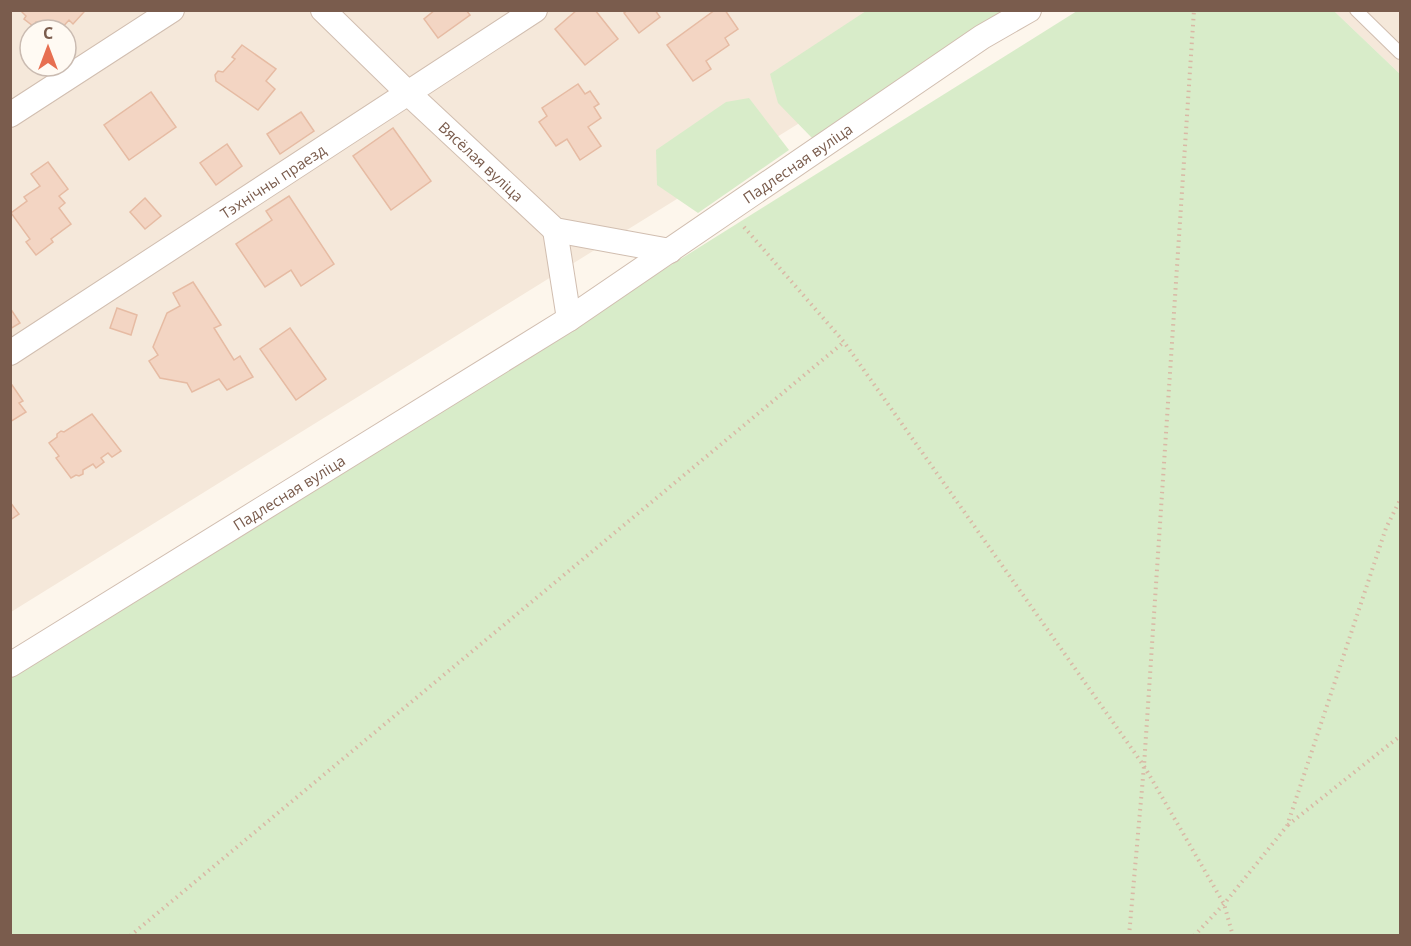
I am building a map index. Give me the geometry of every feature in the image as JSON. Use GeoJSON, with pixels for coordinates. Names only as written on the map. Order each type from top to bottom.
{"type":"FeatureCollection","features":[{"type":"Feature","properties":{"kind":"street"},"geometry":{"type":"LineString","coordinates":[[10,115],[172,10]]}},
{"type":"Feature","properties":{"kind":"street","name":"Вясёлая вуліца"},"geometry":{"type":"LineString","coordinates":[[323,10],[555,230]]}},
{"type":"Feature","properties":{"kind":"street","name":"Тэхнічны праезд"},"geometry":{"type":"LineString","coordinates":[[10,353],[535,10]]}},
{"type":"Feature","properties":{"kind":"street","name":"Падлесная вуліца"},"geometry":{"type":"LineString","coordinates":[[10,664],[568,319],[982,38],[1029,10]]}},
{"type":"Feature","properties":{"kind":"street"},"geometry":{"type":"LineString","coordinates":[[568,319],[555,230],[670,251]]}},
{"type":"Feature","properties":{"kind":"lane"},"geometry":{"type":"LineString","coordinates":[[1356,10],[1401,53]]}},
{"type":"Feature","properties":{"kind":"path"},"geometry":{"type":"LineString","coordinates":[[1129,936],[1144,766],[1194,10]]}},
{"type":"Feature","properties":{"kind":"path"},"geometry":{"type":"LineString","coordinates":[[729,211],[844,342],[1144,766],[1224,904],[1233,936]]}},
{"type":"Feature","properties":{"kind":"path"},"geometry":{"type":"LineString","coordinates":[[130,936],[844,342]]}},
{"type":"Feature","properties":{"kind":"path"},"geometry":{"type":"LineString","coordinates":[[1287,826],[1386,528],[1401,500]]}},
{"type":"Feature","properties":{"kind":"path"},"geometry":{"type":"LineString","coordinates":[[1194,936],[1224,904],[1287,826],[1401,736]]}},
{"type":"Feature","properties":{"kind":"shaded area"},"geometry":{"type":"Polygon","coordinates":[[[11,11],[980,11],[11,612],[11,11]]]}},
{"type":"Feature","properties":{"kind":"shaded area"},"geometry":{"type":"Polygon","coordinates":[[[1334,11],[1400,11],[1400,74],[1334,11]]]}},
{"type":"Feature","properties":{"kind":"green space"},"geometry":{"type":"Polygon","coordinates":[[[866,11],[1014,11],[813,139],[778,103],[770,74],[866,11]]]}},
{"type":"Feature","properties":{"kind":"green space"},"geometry":{"type":"Polygon","coordinates":[[[1077,11],[1334,11],[1400,74],[1400,935],[11,936],[11,678],[1077,11]]]}},
{"type":"Feature","properties":{"kind":"green space"},"geometry":{"type":"Polygon","coordinates":[[[749,98],[789,150],[698,213],[657,185],[656,150],[726,102],[749,98]]]}},
{"type":"Feature","properties":{"kind":"building"},"geometry":{"type":"Polygon","coordinates":[[[20,10],[81,10],[84,12],[78,19],[25,18],[26,16],[20,10]]]}},
{"type":"Feature","properties":{"kind":"building"},"geometry":{"type":"Polygon","coordinates":[[[435,10],[466,10],[470,15],[438,38],[424,19],[435,10]]]}},
{"type":"Feature","properties":{"kind":"building"},"geometry":{"type":"Polygon","coordinates":[[[577,10],[595,10],[618,39],[585,65],[555,29],[577,10]]]}},
{"type":"Feature","properties":{"kind":"building"},"geometry":{"type":"Polygon","coordinates":[[[628,10],[655,10],[660,17],[639,33],[624,13],[628,10]]]}},
{"type":"Feature","properties":{"kind":"building"},"geometry":{"type":"Polygon","coordinates":[[[715,10],[725,10],[738,29],[725,38],[729,45],[706,61],[711,69],[693,81],[667,45],[715,10]]]}},
{"type":"Feature","properties":{"kind":"building"},"geometry":{"type":"Polygon","coordinates":[[[242,45],[276,69],[266,81],[275,89],[258,110],[216,81],[215,75],[218,71],[223,72],[235,59],[232,57],[242,45]]]}},
{"type":"Feature","properties":{"kind":"building"},"geometry":{"type":"Polygon","coordinates":[[[578,84],[585,94],[590,91],[599,104],[594,107],[601,118],[588,127],[601,146],[580,160],[567,139],[556,146],[539,122],[547,116],[542,108],[578,84]]]}},
{"type":"Feature","properties":{"kind":"building"},"geometry":{"type":"Polygon","coordinates":[[[151,92],[176,127],[129,160],[104,125],[151,92]]]}},
{"type":"Feature","properties":{"kind":"building"},"geometry":{"type":"Polygon","coordinates":[[[301,112],[314,131],[280,154],[267,134],[301,112]]]}},
{"type":"Feature","properties":{"kind":"building"},"geometry":{"type":"Polygon","coordinates":[[[393,128],[431,181],[391,210],[353,156],[393,128]]]}},
{"type":"Feature","properties":{"kind":"building"},"geometry":{"type":"Polygon","coordinates":[[[227,144],[242,166],[216,185],[200,163],[227,144]]]}},
{"type":"Feature","properties":{"kind":"building"},"geometry":{"type":"Polygon","coordinates":[[[48,162],[68,189],[59,196],[65,203],[59,208],[71,224],[51,239],[53,242],[36,255],[26,242],[30,239],[11,213],[27,201],[24,197],[40,186],[31,174],[48,162]]]}},
{"type":"Feature","properties":{"kind":"building"},"geometry":{"type":"Polygon","coordinates":[[[289,196],[334,264],[301,286],[291,270],[265,287],[236,244],[272,220],[266,211],[289,196]]]}},
{"type":"Feature","properties":{"kind":"building"},"geometry":{"type":"Polygon","coordinates":[[[145,198],[161,216],[145,229],[130,212],[145,198]]]}},
{"type":"Feature","properties":{"kind":"building"},"geometry":{"type":"Polygon","coordinates":[[[193,282],[221,325],[214,328],[234,360],[240,356],[253,377],[227,390],[219,379],[192,392],[187,383],[160,378],[149,361],[158,355],[153,347],[167,313],[180,306],[173,293],[193,282]]]}},
{"type":"Feature","properties":{"kind":"building"},"geometry":{"type":"Polygon","coordinates":[[[10,308],[20,323],[10,329],[10,308]]]}},
{"type":"Feature","properties":{"kind":"building"},"geometry":{"type":"Polygon","coordinates":[[[117,308],[137,315],[131,335],[110,328],[117,308]]]}},
{"type":"Feature","properties":{"kind":"building"},"geometry":{"type":"Polygon","coordinates":[[[290,328],[326,379],[296,400],[260,349],[290,328]]]}},
{"type":"Feature","properties":{"kind":"building"},"geometry":{"type":"Polygon","coordinates":[[[12,385],[23,401],[19,403],[26,412],[10,422],[10,386],[12,385]]]}},
{"type":"Feature","properties":{"kind":"building"},"geometry":{"type":"Polygon","coordinates":[[[92,414],[121,451],[112,457],[108,453],[101,458],[104,462],[96,468],[93,464],[83,470],[83,474],[71,478],[56,458],[59,456],[49,443],[61,431],[64,432],[92,414]]]}},
{"type":"Feature","properties":{"kind":"building"},"geometry":{"type":"Polygon","coordinates":[[[10,502],[19,514],[10,520],[10,502]]]}}]}
